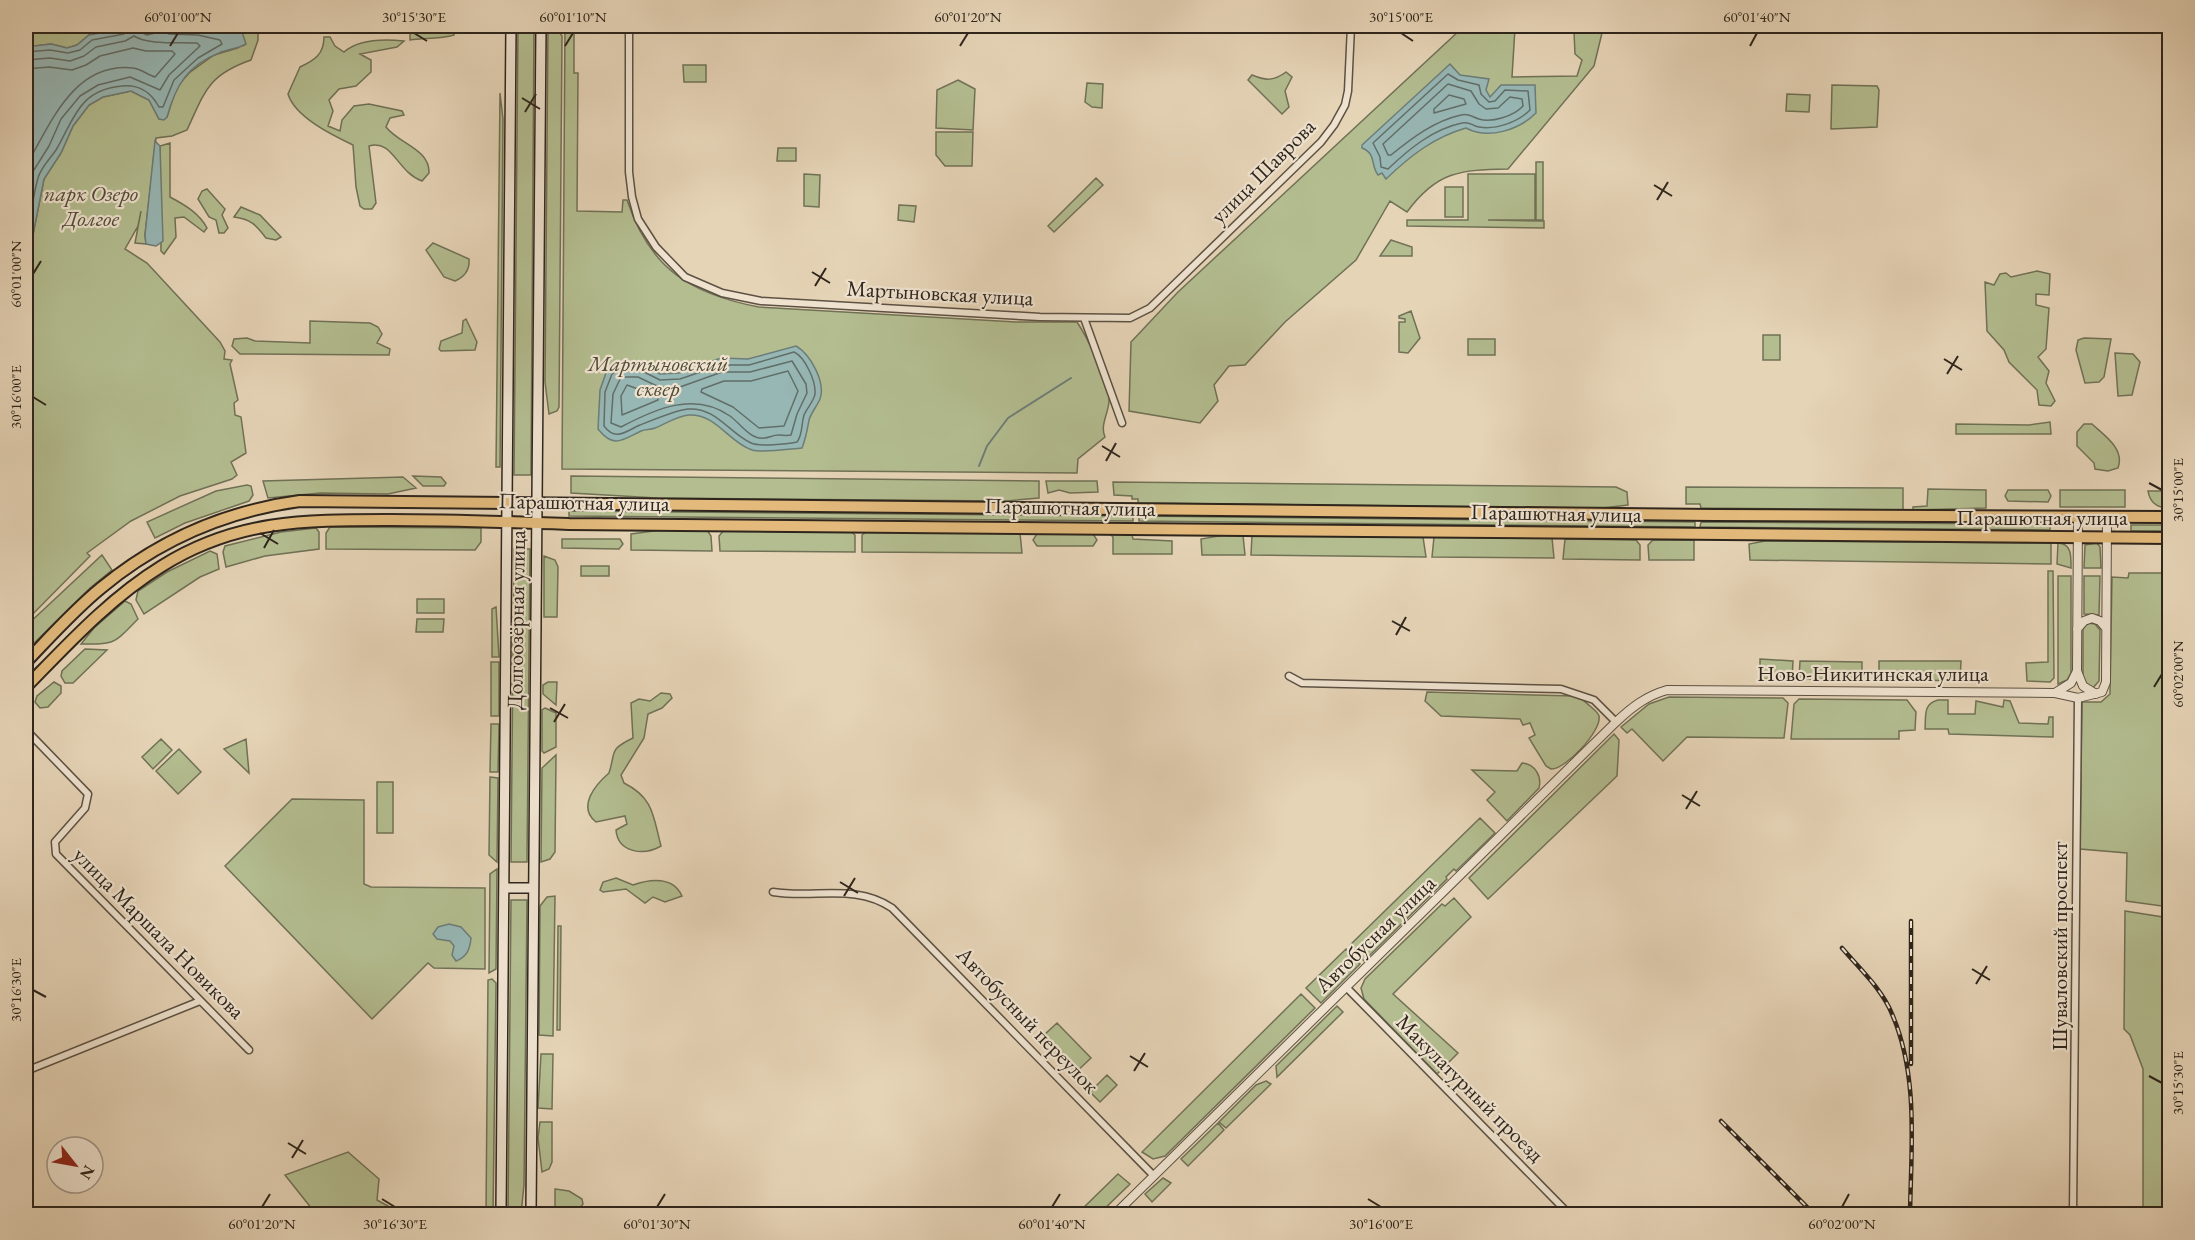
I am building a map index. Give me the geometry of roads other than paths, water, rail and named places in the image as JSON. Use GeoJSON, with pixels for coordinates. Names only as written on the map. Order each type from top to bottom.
{"type":"FeatureCollection","features":[{"type":"Feature","properties":{"kind":"main road","name":"Долгоозёрная улица"},"geometry":{"type":"LineString","coordinates":[[501,1215],[511,26]]}},
{"type":"Feature","properties":{"kind":"main road","name":"Долгоозёрная улица"},"geometry":{"type":"LineString","coordinates":[[531,1215],[532,888],[542,26]]}},
{"type":"Feature","properties":{"kind":"main road","name":"Парашютная улица"},"geometry":{"type":"LineString","coordinates":[[26,662],[101,588],[152,552],[191,530],[232,514],[268,505],[322,500],[2169,517]]}},
{"type":"Feature","properties":{"kind":"main road","name":"Парашютная улица"},"geometry":{"type":"LineString","coordinates":[[26,687],[111,602],[162,565],[196,548],[240,531],[279,522],[322,520],[507,521],[2169,538]]}},
{"type":"Feature","properties":{"kind":"main road"},"geometry":{"type":"LineString","coordinates":[[504,888],[532,888]]}},
{"type":"Feature","properties":{"kind":"street","name":"Мартыновская улица"},"geometry":{"type":"LineString","coordinates":[[628,26],[632,197],[644,230],[665,258],[685,277],[722,293],[761,301],[928,312],[1084,318],[1130,318],[1142,314]]}},
{"type":"Feature","properties":{"kind":"street","name":"улица Шаврова"},"geometry":{"type":"LineString","coordinates":[[1142,314],[1321,142],[1334,125],[1345,105],[1348,91],[1351,26]]}},
{"type":"Feature","properties":{"kind":"street"},"geometry":{"type":"LineString","coordinates":[[1084,318],[1122,423]]}},
{"type":"Feature","properties":{"kind":"street"},"geometry":{"type":"LineString","coordinates":[[2078,517],[2077,671],[2082,686],[2097,694]]}},
{"type":"Feature","properties":{"kind":"street"},"geometry":{"type":"LineString","coordinates":[[2078,698],[2102,692],[2106,682],[2107,517]]}},
{"type":"Feature","properties":{"kind":"street"},"geometry":{"type":"LineString","coordinates":[[2077,629],[2084,621],[2092,618],[2100,621],[2106,628]]}},
{"type":"Feature","properties":{"kind":"street"},"geometry":{"type":"LineString","coordinates":[[2055,693],[2071,683],[2077,671]]}},
{"type":"Feature","properties":{"kind":"street"},"geometry":{"type":"LineString","coordinates":[[1289,676],[1302,683],[1561,689],[1594,700],[1616,722]]}},
{"type":"Feature","properties":{"kind":"street","name":"Ново-Никитинская улица"},"geometry":{"type":"LineString","coordinates":[[1667,690],[2055,693],[2078,698]]}},
{"type":"Feature","properties":{"kind":"street","name":"Автобусная улица"},"geometry":{"type":"LineString","coordinates":[[1115,1215],[1637,702],[1651,694],[1667,690]]}},
{"type":"Feature","properties":{"kind":"street","name":"Шуваловский проспект"},"geometry":{"type":"LineString","coordinates":[[2073,1215],[2078,698]]}},
{"type":"Feature","properties":{"kind":"street","name":"улица Маршала Новикова"},"geometry":{"type":"LineString","coordinates":[[26,730],[88,794],[86,808],[56,842],[56,854],[249,1050]]}},
{"type":"Feature","properties":{"kind":"street","name":"Автобусный переулок"},"geometry":{"type":"LineString","coordinates":[[773,892],[854,893],[871,896],[902,916],[1154,1176]]}},
{"type":"Feature","properties":{"kind":"street","name":"Макулатурный проезд"},"geometry":{"type":"LineString","coordinates":[[1346,987],[1569,1215]]}},
{"type":"Feature","properties":{"kind":"street"},"geometry":{"type":"LineString","coordinates":[[26,1071],[200,1001]]}},
{"type":"Feature","properties":{"kind":"water"},"geometry":{"type":"Polygon","coordinates":[[[138,26],[242,32],[246,44],[208,58],[191,71],[174,95],[164,120],[159,119],[149,100],[131,91],[103,97],[89,105],[73,126],[61,153],[44,179],[26,270],[26,47],[51,44],[67,48],[77,45],[89,35],[138,26]]]}},
{"type":"Feature","properties":{"kind":"water"},"geometry":{"type":"Polygon","coordinates":[[[1450,64],[1460,75],[1489,79],[1486,90],[1490,97],[1501,85],[1535,85],[1536,113],[1521,124],[1503,131],[1484,133],[1466,128],[1454,132],[1423,148],[1386,179],[1382,173],[1378,175],[1370,153],[1362,148],[1362,145],[1450,64]]]}},
{"type":"Feature","properties":{"kind":"water"},"geometry":{"type":"Polygon","coordinates":[[[155,141],[160,146],[163,241],[156,246],[146,244],[145,235],[155,141]]]}},
{"type":"Feature","properties":{"kind":"water"},"geometry":{"type":"Polygon","coordinates":[[[796,346],[816,369],[821,385],[820,399],[809,420],[802,448],[752,450],[707,419],[689,415],[618,441],[609,439],[598,429],[600,390],[607,370],[615,364],[642,364],[660,374],[679,373],[721,358],[748,359],[796,346]]]}},
{"type":"Feature","properties":{"kind":"water"},"geometry":{"type":"Polygon","coordinates":[[[449,924],[461,927],[471,938],[467,952],[456,961],[452,955],[454,946],[450,941],[437,939],[433,934],[438,927],[449,924]]]}},
{"type":"Feature","properties":{"kind":"waterway"},"geometry":{"type":"LineString","coordinates":[[979,466],[987,446],[1008,418],[1071,378]]}},
{"type":"Feature","properties":{"kind":"railway"},"geometry":{"type":"LineString","coordinates":[[1911,921],[1911,1064]]}},
{"type":"Feature","properties":{"kind":"railway"},"geometry":{"type":"LineString","coordinates":[[1842,948],[1870,979],[1888,1005],[1901,1038],[1912,1113],[1910,1214]]}},
{"type":"Feature","properties":{"kind":"railway"},"geometry":{"type":"LineString","coordinates":[[1721,1121],[1814,1214]]}},
{"type":"Feature","properties":{"kind":"park label","name":"парк Озеро Долгое"},"geometry":{"type":"Point","coordinates":[91,206]}},
{"type":"Feature","properties":{"kind":"park label","name":"Мартыновский сквер"},"geometry":{"type":"Point","coordinates":[658,376]}}]}
